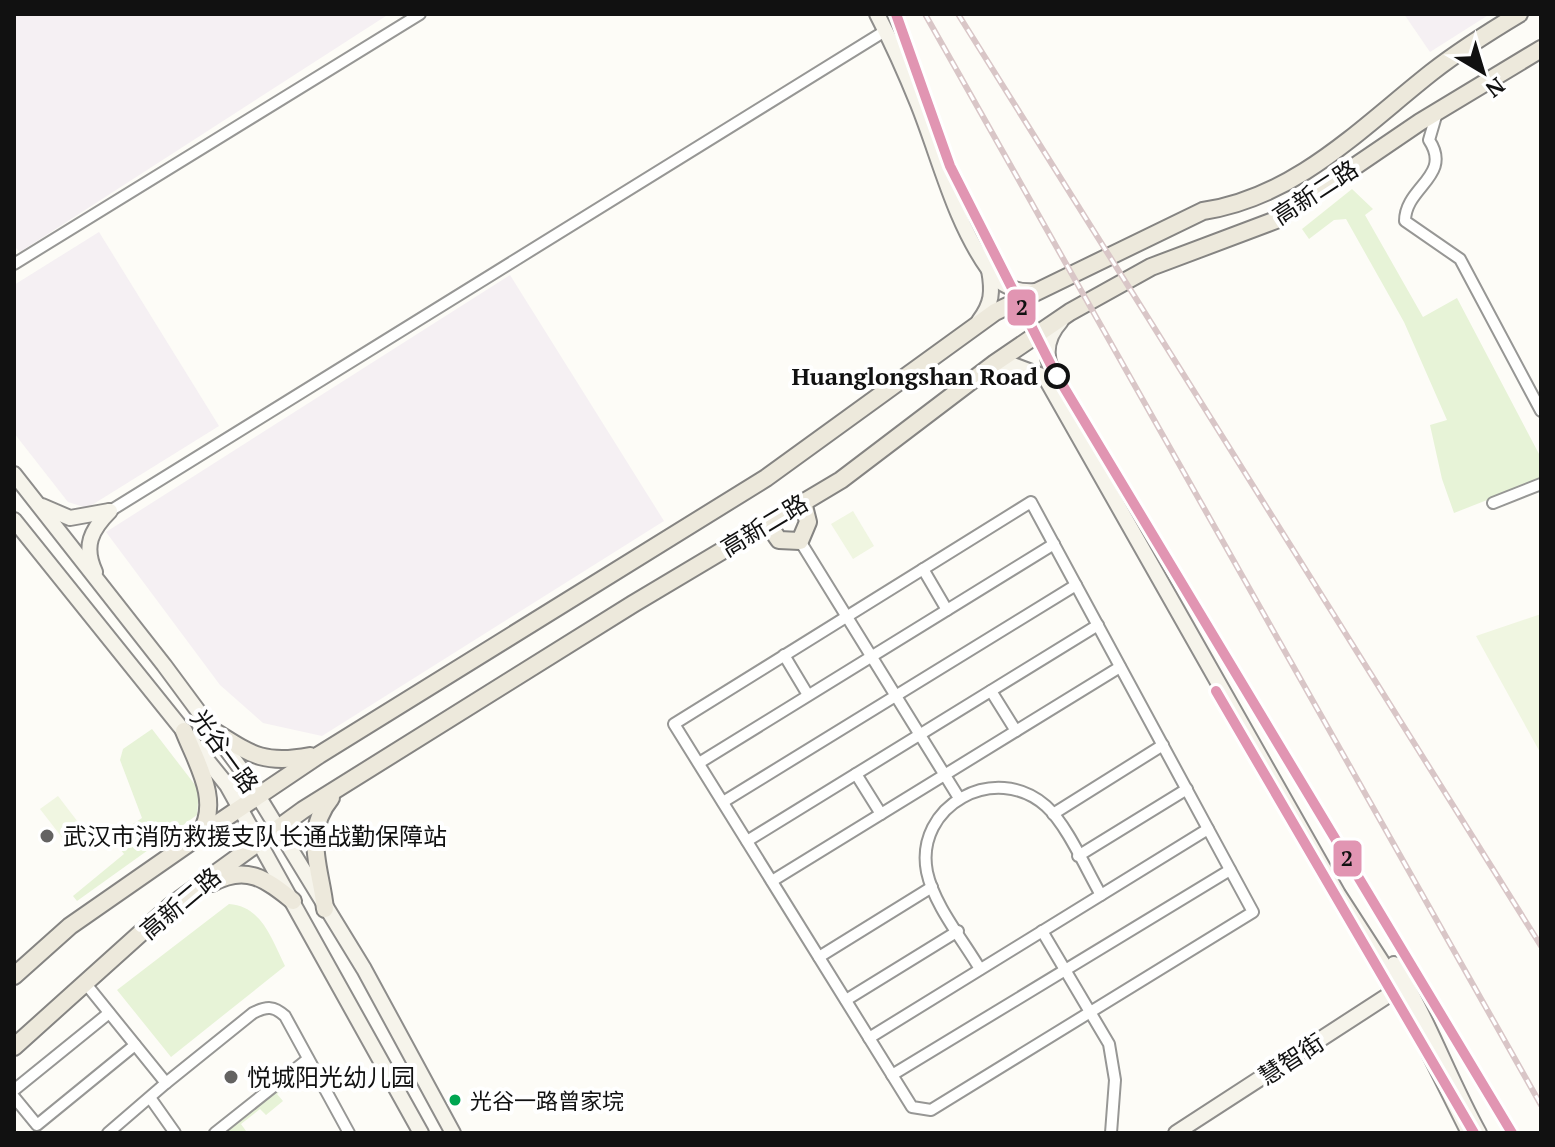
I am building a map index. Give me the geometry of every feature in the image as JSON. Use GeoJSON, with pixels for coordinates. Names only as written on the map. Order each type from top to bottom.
{"type":"FeatureCollection","features":[{"type":"Feature","properties":{"kind":"main road","name":"高新二路"},"geometry":{"type":"LineString","coordinates":[[14,976],[70,926],[240,808],[319,755],[736,498],[995,312],[1190,217],[1231,207],[1290,181],[1350,139],[1453,56],[1519,14]]}},
{"type":"Feature","properties":{"kind":"main road","name":"高新二路"},"geometry":{"type":"LineString","coordinates":[[14,1047],[172,905],[278,827],[876,456],[995,363],[1070,312],[1151,267],[1276,220],[1439,110],[1541,49]]}},
{"type":"Feature","properties":{"kind":"main road"},"geometry":{"type":"LineString","coordinates":[[767,523],[779,540],[800,541],[808,522],[803,502]]}},
{"type":"Feature","properties":{"kind":"main road"},"geometry":{"type":"LineString","coordinates":[[212,730],[258,758],[272,762],[319,755]]}},
{"type":"Feature","properties":{"kind":"main road"},"geometry":{"type":"LineString","coordinates":[[184,731],[209,802],[208,821],[197,839]]}},
{"type":"Feature","properties":{"kind":"main road"},"geometry":{"type":"LineString","coordinates":[[325,909],[313,840],[323,807],[340,788]]}},
{"type":"Feature","properties":{"kind":"main road"},"geometry":{"type":"LineString","coordinates":[[172,905],[225,875],[245,873],[263,877],[293,901]]}},
{"type":"Feature","properties":{"kind":"street"},"geometry":{"type":"LineString","coordinates":[[14,264],[420,14]]}},
{"type":"Feature","properties":{"kind":"street"},"geometry":{"type":"LineString","coordinates":[[877,14],[918,104],[955,206],[989,270],[993,292],[989,308],[972,329]]}},
{"type":"Feature","properties":{"kind":"street"},"geometry":{"type":"LineString","coordinates":[[100,583],[89,560],[88,543],[93,528],[110,511],[885,31]]}},
{"type":"Feature","properties":{"kind":"street"},"geometry":{"type":"LineString","coordinates":[[1439,110],[1431,125],[1429,140],[1438,158],[1436,168],[1408,207],[1405,221],[1460,259],[1541,411]]}},
{"type":"Feature","properties":{"kind":"street"},"geometry":{"type":"LineString","coordinates":[[989,270],[1007,287],[1025,292],[1044,290]]}},
{"type":"Feature","properties":{"kind":"street"},"geometry":{"type":"LineString","coordinates":[[1070,312],[1048,340],[1052,374],[1403,990],[1479,1133]]}},
{"type":"Feature","properties":{"kind":"street"},"geometry":{"type":"LineString","coordinates":[[968,387],[1013,365],[1045,377],[1338,894],[1403,990],[1469,1133]]}},
{"type":"Feature","properties":{"kind":"street","name":"光谷一路"},"geometry":{"type":"LineString","coordinates":[[14,474],[212,730],[258,796],[364,969],[453,1133]]}},
{"type":"Feature","properties":{"kind":"street"},"geometry":{"type":"LineString","coordinates":[[1493,503],[1541,484]]}},
{"type":"Feature","properties":{"kind":"street"},"geometry":{"type":"LineString","coordinates":[[1031,502],[1253,912],[931,1110],[912,1107],[674,724],[923,569],[1031,502]]}},
{"type":"Feature","properties":{"kind":"street"},"geometry":{"type":"LineString","coordinates":[[37,503],[70,518],[110,511]]}},
{"type":"Feature","properties":{"kind":"street","name":"光谷一路"},"geometry":{"type":"LineString","coordinates":[[14,520],[141,683],[184,731],[240,808],[421,1133]]}},
{"type":"Feature","properties":{"kind":"street"},"geometry":{"type":"LineString","coordinates":[[800,541],[959,798]]}},
{"type":"Feature","properties":{"kind":"street"},"geometry":{"type":"LineString","coordinates":[[699,763],[1054,544]]}},
{"type":"Feature","properties":{"kind":"street"},"geometry":{"type":"LineString","coordinates":[[923,569],[947,610]]}},
{"type":"Feature","properties":{"kind":"street"},"geometry":{"type":"LineString","coordinates":[[723,802],[1076,585]]}},
{"type":"Feature","properties":{"kind":"street"},"geometry":{"type":"LineString","coordinates":[[747,841],[1098,625]]}},
{"type":"Feature","properties":{"kind":"street"},"geometry":{"type":"LineString","coordinates":[[784,655],[808,695]]}},
{"type":"Feature","properties":{"kind":"street"},"geometry":{"type":"LineString","coordinates":[[772,881],[1120,667]]}},
{"type":"Feature","properties":{"kind":"street"},"geometry":{"type":"LineString","coordinates":[[991,691],[1016,731]]}},
{"type":"Feature","properties":{"kind":"street"},"geometry":{"type":"LineString","coordinates":[[1053,814],[1163,745]]}},
{"type":"Feature","properties":{"kind":"street"},"geometry":{"type":"LineString","coordinates":[[856,774],[881,814]]}},
{"type":"Feature","properties":{"kind":"street"},"geometry":{"type":"LineString","coordinates":[[980,969],[932,887],[926,865],[930,835],[943,811],[959,798],[979,789],[1010,788],[1037,799],[1053,814],[1101,895]]}},
{"type":"Feature","properties":{"kind":"street"},"geometry":{"type":"LineString","coordinates":[[1078,856],[1187,789]]}},
{"type":"Feature","properties":{"kind":"street"},"geometry":{"type":"LineString","coordinates":[[869,1038],[1208,829]]}},
{"type":"Feature","properties":{"kind":"street"},"geometry":{"type":"LineString","coordinates":[[892,1075],[1230,870]]}},
{"type":"Feature","properties":{"kind":"street"},"geometry":{"type":"LineString","coordinates":[[819,957],[932,887]]}},
{"type":"Feature","properties":{"kind":"street"},"geometry":{"type":"LineString","coordinates":[[846,1000],[958,931]]}},
{"type":"Feature","properties":{"kind":"street"},"geometry":{"type":"LineString","coordinates":[[1042,931],[1091,1012],[1113,1056],[1111,1133]]}},
{"type":"Feature","properties":{"kind":"street"},"geometry":{"type":"LineString","coordinates":[[86,984],[166,1083]]}},
{"type":"Feature","properties":{"kind":"street","name":"慧智街"},"geometry":{"type":"LineString","coordinates":[[1176,1133],[1403,990]]}},
{"type":"Feature","properties":{"kind":"street","name":"慧智街"},"geometry":{"type":"LineString","coordinates":[[1188,1133],[1403,990]]}},
{"type":"Feature","properties":{"kind":"street"},"geometry":{"type":"LineString","coordinates":[[108,1133],[166,1083],[265,1007],[276,1008],[285,1016],[349,1133]]}},
{"type":"Feature","properties":{"kind":"street"},"geometry":{"type":"LineString","coordinates":[[14,1090],[109,1013]]}},
{"type":"Feature","properties":{"kind":"street"},"geometry":{"type":"LineString","coordinates":[[14,1097],[37,1125],[135,1045]]}},
{"type":"Feature","properties":{"kind":"street"},"geometry":{"type":"LineString","coordinates":[[215,1133],[308,1059]]}},
{"type":"Feature","properties":{"kind":"street"},"geometry":{"type":"LineString","coordinates":[[151,1099],[175,1133]]}},
{"type":"Feature","properties":{"kind":"shaded area"},"geometry":{"type":"Polygon","coordinates":[[[14,14],[389,14],[20,252],[14,246],[14,14]]]}},
{"type":"Feature","properties":{"kind":"shaded area"},"geometry":{"type":"Polygon","coordinates":[[[1404,14],[1490,14],[1430,52],[1404,14]]]}},
{"type":"Feature","properties":{"kind":"shaded area"},"geometry":{"type":"Polygon","coordinates":[[[99,232],[219,426],[87,508],[68,502],[14,433],[14,285],[99,232]]]}},
{"type":"Feature","properties":{"kind":"shaded area"},"geometry":{"type":"Polygon","coordinates":[[[510,275],[664,521],[322,736],[263,723],[220,685],[106,532],[510,275]]]}},
{"type":"Feature","properties":{"kind":"green space"},"geometry":{"type":"Polygon","coordinates":[[[1352,189],[1373,209],[1365,215],[1423,317],[1457,298],[1539,454],[1541,479],[1454,513],[1442,479],[1430,425],[1447,420],[1404,322],[1346,219],[1334,220],[1309,239],[1302,229],[1352,189]]]}},
{"type":"Feature","properties":{"kind":"green space"},"geometry":{"type":"Polygon","coordinates":[[[853,511],[874,546],[853,559],[831,524],[853,511]]]}},
{"type":"Feature","properties":{"kind":"green space"},"geometry":{"type":"Polygon","coordinates":[[[1541,614],[1541,754],[1476,636],[1541,614]]]}},
{"type":"Feature","properties":{"kind":"green space"},"geometry":{"type":"Polygon","coordinates":[[[152,729],[199,790],[197,815],[77,901],[73,896],[124,854],[112,838],[142,818],[120,760],[123,749],[152,729]]]}},
{"type":"Feature","properties":{"kind":"green space"},"geometry":{"type":"Polygon","coordinates":[[[58,796],[81,826],[64,840],[40,809],[58,796]]]}},
{"type":"Feature","properties":{"kind":"green space"},"geometry":{"type":"Polygon","coordinates":[[[229,904],[240,906],[258,918],[285,966],[171,1057],[117,990],[229,904]]]}},
{"type":"Feature","properties":{"kind":"green space"},"geometry":{"type":"Polygon","coordinates":[[[304,1072],[314,1076],[323,1092],[311,1078],[302,1085],[296,1079],[277,1094],[283,1101],[266,1115],[260,1109],[241,1124],[246,1131],[224,1133],[295,1074],[304,1072]]]}},
{"type":"Feature","properties":{"kind":"railway"},"geometry":{"type":"LineString","coordinates":[[925,14],[1541,1105]]}},
{"type":"Feature","properties":{"kind":"railway"},"geometry":{"type":"LineString","coordinates":[[958,14],[1541,946]]}},
{"type":"Feature","properties":{"kind":"transit line","name":"2"},"geometry":{"type":"LineString","coordinates":[[896,14],[950,166],[1053,369],[1512,1133]]}},
{"type":"Feature","properties":{"kind":"transit line","name":"2"},"geometry":{"type":"LineString","coordinates":[[1216,691],[1474,1133]]}},
{"type":"Feature","properties":{"kind":"place","name":"Huanglongshan Road"},"geometry":{"type":"Point","coordinates":[1057,376]}},
{"type":"Feature","properties":{"kind":"place","name":"武汉市消防救援支队长通战勤保障站"},"geometry":{"type":"Point","coordinates":[47,836]}},
{"type":"Feature","properties":{"kind":"place","name":"悦城阳光幼儿园"},"geometry":{"type":"Point","coordinates":[231,1077]}},
{"type":"Feature","properties":{"kind":"place","name":"光谷一路曾家垸"},"geometry":{"type":"Point","coordinates":[455,1100]}}]}
